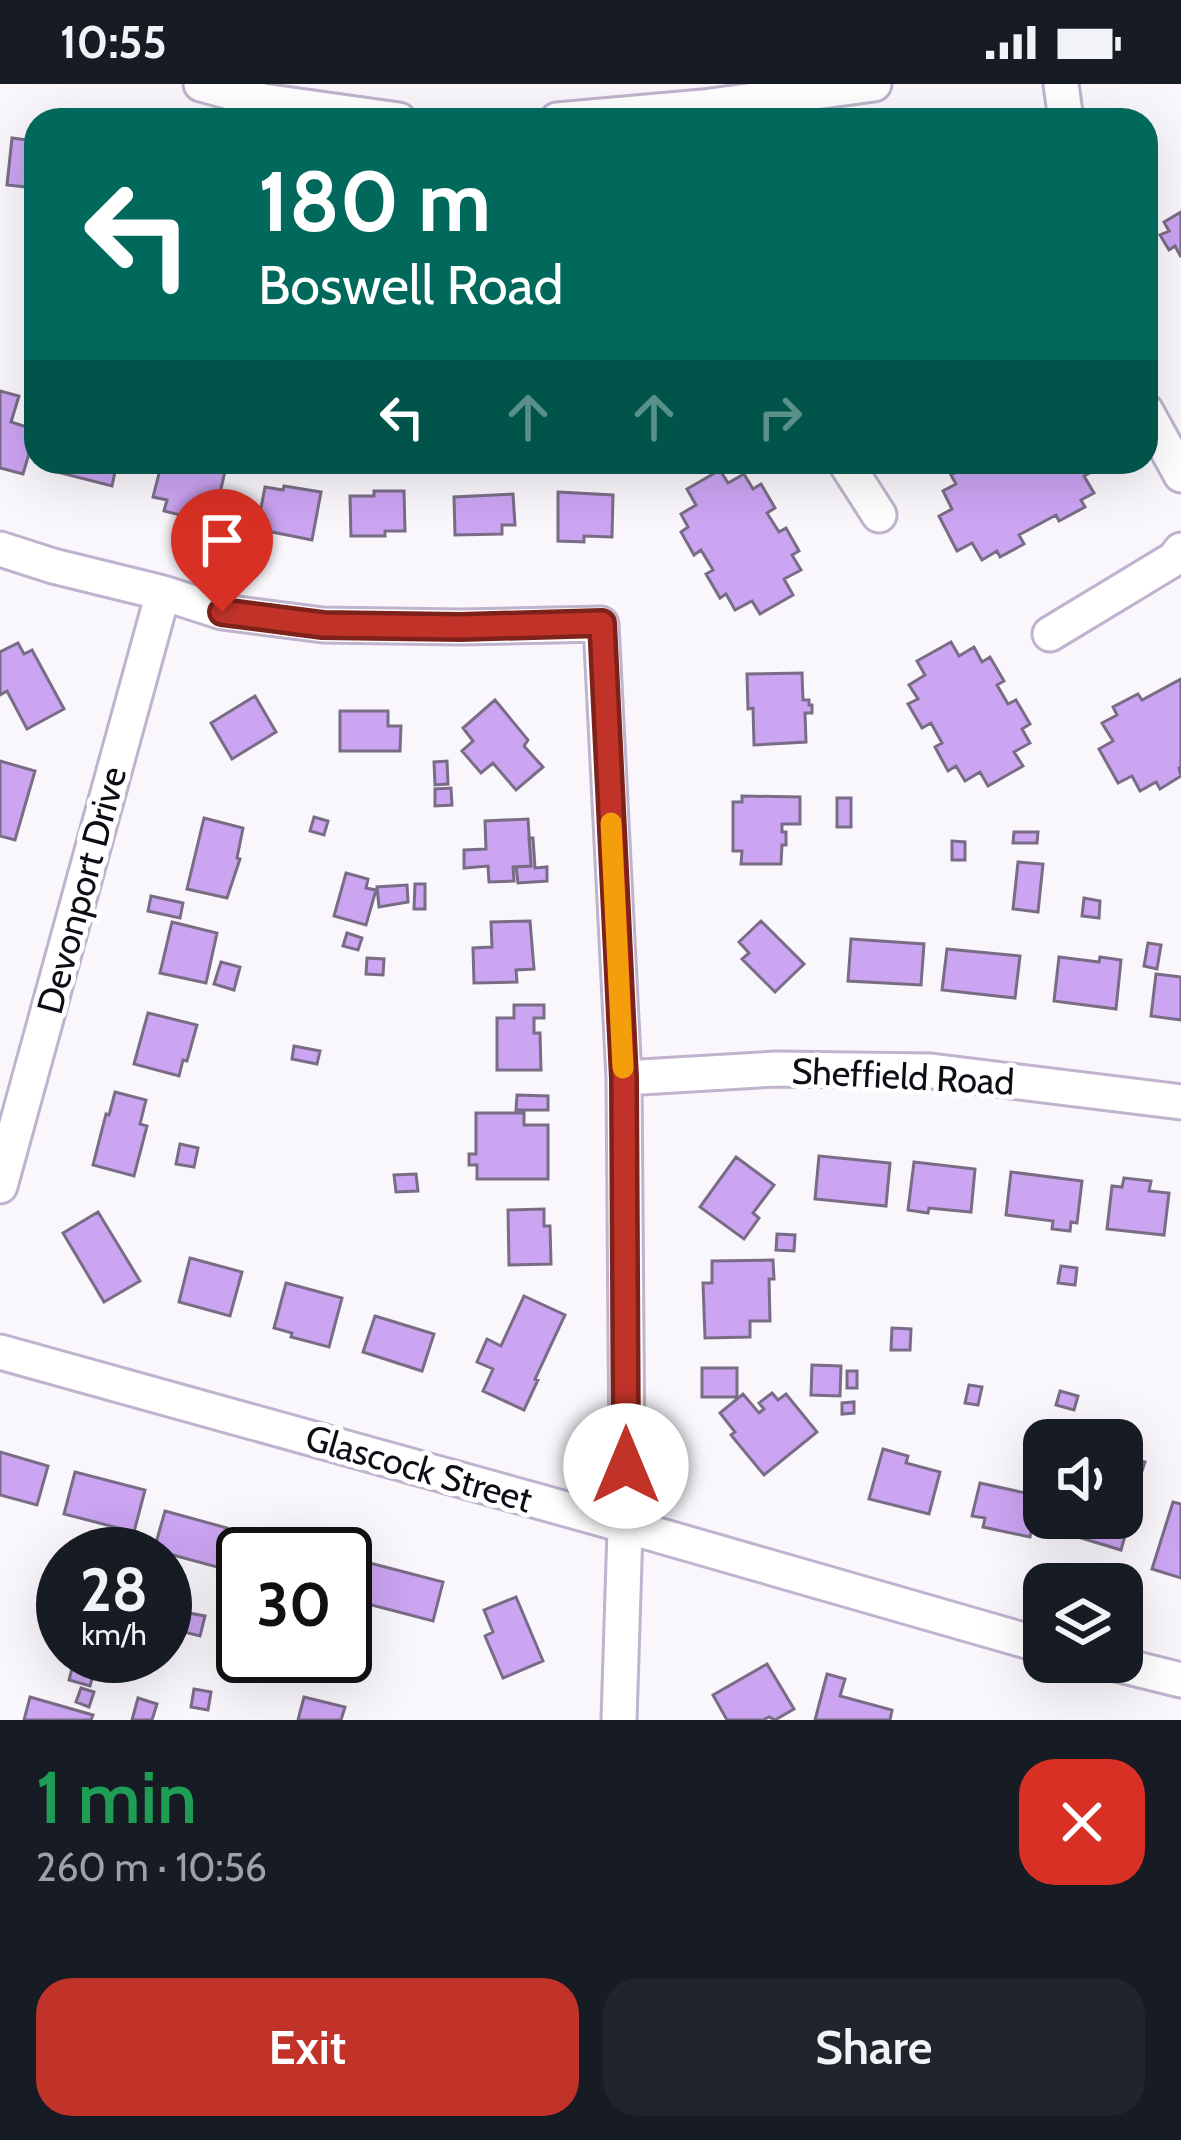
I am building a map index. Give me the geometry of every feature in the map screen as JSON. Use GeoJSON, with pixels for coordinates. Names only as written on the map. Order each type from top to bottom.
{"type":"FeatureCollection","features":[{"type":"Feature","properties":{"kind":"street"},"geometry":{"type":"LineString","coordinates":[[201,84],[263,101],[313,108]]}},
{"type":"Feature","properties":{"kind":"street"},"geometry":{"type":"LineString","coordinates":[[692,108],[874,84]]}},
{"type":"Feature","properties":{"kind":"street"},"geometry":{"type":"LineString","coordinates":[[1158,433],[1181,475]]}},
{"type":"Feature","properties":{"kind":"street"},"geometry":{"type":"LineString","coordinates":[[853,474],[879,515]]}},
{"type":"Feature","properties":{"kind":"street"},"geometry":{"type":"LineString","coordinates":[[0,549],[222,612],[323,625],[602,623],[624,1078],[626,1444],[619,1720]]}},
{"type":"Feature","properties":{"kind":"street"},"geometry":{"type":"LineString","coordinates":[[1050,634],[1174,559],[1181,550]]}},
{"type":"Feature","properties":{"kind":"street","name":"Devonport Drive"},"geometry":{"type":"LineString","coordinates":[[0,1186],[163,593]]}},
{"type":"Feature","properties":{"kind":"street","name":"Sheffield Road"},"geometry":{"type":"LineString","coordinates":[[624,1078],[776,1069],[931,1071],[1181,1102]]}},
{"type":"Feature","properties":{"kind":"street","name":"Glascock Street"},"geometry":{"type":"LineString","coordinates":[[0,1352],[1023,1640]]}},
{"type":"Feature","properties":{"kind":"street"},"geometry":{"type":"LineString","coordinates":[[1143,1671],[1181,1680]]}},
{"type":"Feature","properties":{"kind":"building"},"geometry":{"type":"Polygon","coordinates":[[[12,138],[24,140],[24,187],[7,185],[12,138]]]}},
{"type":"Feature","properties":{"kind":"building"},"geometry":{"type":"Polygon","coordinates":[[[1181,212],[1181,257],[1175,246],[1169,250],[1160,235],[1169,231],[1164,222],[1181,212]]]}},
{"type":"Feature","properties":{"kind":"building"},"geometry":{"type":"Polygon","coordinates":[[[0,391],[19,396],[11,422],[24,426],[24,471],[0,468],[0,391]]]}},
{"type":"Feature","properties":{"kind":"building"},"geometry":{"type":"Polygon","coordinates":[[[65,474],[114,474],[112,486],[65,474]]]}},
{"type":"Feature","properties":{"kind":"building"},"geometry":{"type":"Polygon","coordinates":[[[159,474],[224,474],[213,523],[164,511],[167,500],[153,497],[159,474]]]}},
{"type":"Feature","properties":{"kind":"building"},"geometry":{"type":"Polygon","coordinates":[[[713,474],[722,474],[728,483],[744,474],[753,489],[761,484],[775,508],[767,513],[779,532],[786,528],[799,551],[792,555],[801,570],[784,579],[793,595],[760,614],[752,601],[735,610],[726,594],[720,598],[706,574],[713,570],[701,550],[694,555],[681,532],[688,527],[681,514],[696,505],[687,489],[713,474]]]}},
{"type":"Feature","properties":{"kind":"building"},"geometry":{"type":"Polygon","coordinates":[[[1088,474],[1084,476],[1094,493],[1081,500],[1085,507],[1059,521],[1056,515],[1019,535],[1024,544],[1000,557],[997,551],[982,560],[972,543],[957,551],[939,516],[952,509],[943,491],[956,484],[951,475],[1088,474]]]}},
{"type":"Feature","properties":{"kind":"building"},"geometry":{"type":"Polygon","coordinates":[[[284,486],[321,492],[312,540],[257,529],[265,487],[283,490],[284,486]]]}},
{"type":"Feature","properties":{"kind":"building"},"geometry":{"type":"Polygon","coordinates":[[[374,491],[404,491],[405,531],[351,536],[350,496],[374,496],[374,491]]]}},
{"type":"Feature","properties":{"kind":"building"},"geometry":{"type":"Polygon","coordinates":[[[558,492],[613,495],[612,537],[558,541],[558,492]]]}},
{"type":"Feature","properties":{"kind":"building"},"geometry":{"type":"Polygon","coordinates":[[[513,494],[515,525],[502,525],[502,534],[455,535],[454,497],[513,494]]]}},
{"type":"Feature","properties":{"kind":"building"},"geometry":{"type":"Polygon","coordinates":[[[951,642],[959,656],[974,647],[982,662],[990,657],[1004,681],[997,685],[1008,704],[1016,700],[1030,724],[1022,729],[1030,743],[1014,752],[1023,766],[988,786],[980,772],[965,781],[956,766],[948,771],[935,747],[942,743],[931,723],[922,728],[908,704],[918,699],[909,685],[925,675],[917,661],[951,642]]]}},
{"type":"Feature","properties":{"kind":"building"},"geometry":{"type":"Polygon","coordinates":[[[18,643],[24,654],[32,650],[64,709],[27,729],[7,691],[0,695],[0,652],[18,643]]]}},
{"type":"Feature","properties":{"kind":"building"},"geometry":{"type":"Polygon","coordinates":[[[802,673],[803,700],[812,705],[812,713],[805,713],[806,742],[754,745],[747,674],[802,673]]]}},
{"type":"Feature","properties":{"kind":"building"},"geometry":{"type":"Polygon","coordinates":[[[1181,679],[1181,776],[1160,789],[1156,782],[1140,791],[1132,776],[1118,783],[1099,749],[1113,741],[1102,723],[1117,715],[1113,707],[1138,694],[1142,700],[1181,679]]]}},
{"type":"Feature","properties":{"kind":"building"},"geometry":{"type":"Polygon","coordinates":[[[255,696],[276,732],[232,759],[211,723],[255,696]]]}},
{"type":"Feature","properties":{"kind":"building"},"geometry":{"type":"Polygon","coordinates":[[[495,700],[543,767],[516,790],[493,763],[481,773],[462,751],[473,741],[463,728],[495,700]]]}},
{"type":"Feature","properties":{"kind":"building"},"geometry":{"type":"Polygon","coordinates":[[[340,711],[388,711],[388,726],[401,726],[400,751],[340,751],[340,711]]]}},
{"type":"Feature","properties":{"kind":"building"},"geometry":{"type":"Polygon","coordinates":[[[0,761],[35,771],[15,840],[0,836],[0,761]]]}},
{"type":"Feature","properties":{"kind":"building"},"geometry":{"type":"Polygon","coordinates":[[[447,761],[448,784],[435,785],[434,762],[447,761]]]}},
{"type":"Feature","properties":{"kind":"building"},"geometry":{"type":"Polygon","coordinates":[[[451,788],[452,805],[435,806],[435,789],[451,788]]]}},
{"type":"Feature","properties":{"kind":"building"},"geometry":{"type":"Polygon","coordinates":[[[742,796],[800,797],[800,824],[782,824],[786,845],[782,845],[781,864],[741,864],[742,851],[733,851],[733,802],[742,802],[742,796]]]}},
{"type":"Feature","properties":{"kind":"building"},"geometry":{"type":"Polygon","coordinates":[[[837,798],[851,798],[851,827],[837,827],[837,798]]]}},
{"type":"Feature","properties":{"kind":"building"},"geometry":{"type":"Polygon","coordinates":[[[314,817],[328,821],[324,835],[310,831],[314,817]]]}},
{"type":"Feature","properties":{"kind":"building"},"geometry":{"type":"Polygon","coordinates":[[[204,818],[243,828],[240,859],[227,898],[187,889],[204,818]]]}},
{"type":"Feature","properties":{"kind":"building"},"geometry":{"type":"Polygon","coordinates":[[[528,819],[531,866],[513,867],[514,881],[489,882],[488,866],[464,868],[464,850],[486,849],[485,821],[528,819]]]}},
{"type":"Feature","properties":{"kind":"building"},"geometry":{"type":"Polygon","coordinates":[[[1014,832],[1038,832],[1037,843],[1013,843],[1014,832]]]}},
{"type":"Feature","properties":{"kind":"building"},"geometry":{"type":"Polygon","coordinates":[[[529,838],[533,838],[535,868],[547,867],[547,881],[518,883],[516,867],[531,866],[529,838]]]}},
{"type":"Feature","properties":{"kind":"building"},"geometry":{"type":"Polygon","coordinates":[[[952,841],[965,842],[965,860],[952,860],[952,841]]]}},
{"type":"Feature","properties":{"kind":"building"},"geometry":{"type":"Polygon","coordinates":[[[1018,862],[1043,864],[1038,912],[1013,909],[1018,862]]]}},
{"type":"Feature","properties":{"kind":"building"},"geometry":{"type":"Polygon","coordinates":[[[346,873],[368,879],[366,888],[376,890],[366,925],[334,916],[346,873]]]}},
{"type":"Feature","properties":{"kind":"building"},"geometry":{"type":"Polygon","coordinates":[[[415,884],[425,884],[425,909],[414,909],[415,884]]]}},
{"type":"Feature","properties":{"kind":"building"},"geometry":{"type":"Polygon","coordinates":[[[407,885],[408,902],[379,907],[377,887],[407,885]]]}},
{"type":"Feature","properties":{"kind":"building"},"geometry":{"type":"Polygon","coordinates":[[[151,896],[183,903],[180,918],[148,911],[151,896]]]}},
{"type":"Feature","properties":{"kind":"building"},"geometry":{"type":"Polygon","coordinates":[[[1084,898],[1100,901],[1099,918],[1082,916],[1084,898]]]}},
{"type":"Feature","properties":{"kind":"building"},"geometry":{"type":"Polygon","coordinates":[[[530,921],[534,969],[516,970],[517,982],[474,983],[473,948],[492,947],[491,922],[530,921]]]}},
{"type":"Feature","properties":{"kind":"building"},"geometry":{"type":"Polygon","coordinates":[[[761,921],[804,964],[775,992],[742,959],[749,953],[739,942],[761,921]]]}},
{"type":"Feature","properties":{"kind":"building"},"geometry":{"type":"Polygon","coordinates":[[[172,922],[217,933],[206,983],[160,973],[172,922]]]}},
{"type":"Feature","properties":{"kind":"building"},"geometry":{"type":"Polygon","coordinates":[[[347,933],[362,938],[358,950],[343,946],[347,933]]]}},
{"type":"Feature","properties":{"kind":"building"},"geometry":{"type":"Polygon","coordinates":[[[851,939],[924,944],[921,985],[848,981],[851,939]]]}},
{"type":"Feature","properties":{"kind":"building"},"geometry":{"type":"Polygon","coordinates":[[[1148,943],[1161,945],[1157,969],[1144,966],[1148,943]]]}},
{"type":"Feature","properties":{"kind":"building"},"geometry":{"type":"Polygon","coordinates":[[[947,949],[1020,956],[1015,998],[942,990],[947,949]]]}},
{"type":"Feature","properties":{"kind":"building"},"geometry":{"type":"Polygon","coordinates":[[[1059,957],[1121,960],[1116,1009],[1054,1001],[1059,957]]]}},
{"type":"Feature","properties":{"kind":"building"},"geometry":{"type":"Polygon","coordinates":[[[367,958],[384,959],[383,975],[366,974],[367,958]]]}},
{"type":"Feature","properties":{"kind":"building"},"geometry":{"type":"Polygon","coordinates":[[[221,962],[240,967],[234,990],[214,984],[221,962]]]}},
{"type":"Feature","properties":{"kind":"building"},"geometry":{"type":"Polygon","coordinates":[[[1156,974],[1181,977],[1181,1020],[1151,1016],[1156,974]]]}},
{"type":"Feature","properties":{"kind":"building"},"geometry":{"type":"Polygon","coordinates":[[[514,1005],[544,1005],[544,1018],[534,1018],[534,1033],[540,1033],[541,1070],[497,1070],[497,1018],[514,1018],[514,1005]]]}},
{"type":"Feature","properties":{"kind":"building"},"geometry":{"type":"Polygon","coordinates":[[[148,1013],[197,1025],[179,1076],[134,1064],[148,1013]]]}},
{"type":"Feature","properties":{"kind":"building"},"geometry":{"type":"Polygon","coordinates":[[[294,1046],[320,1051],[317,1064],[292,1059],[294,1046]]]}},
{"type":"Feature","properties":{"kind":"building"},"geometry":{"type":"Polygon","coordinates":[[[115,1092],[146,1100],[140,1124],[147,1126],[134,1176],[93,1165],[115,1092]]]}},
{"type":"Feature","properties":{"kind":"building"},"geometry":{"type":"Polygon","coordinates":[[[517,1095],[548,1096],[548,1110],[516,1110],[517,1095]]]}},
{"type":"Feature","properties":{"kind":"building"},"geometry":{"type":"Polygon","coordinates":[[[476,1113],[524,1113],[524,1125],[548,1125],[548,1179],[477,1179],[477,1165],[469,1165],[469,1154],[476,1154],[476,1113]]]}},
{"type":"Feature","properties":{"kind":"building"},"geometry":{"type":"Polygon","coordinates":[[[180,1144],[198,1148],[194,1167],[176,1164],[180,1144]]]}},
{"type":"Feature","properties":{"kind":"building"},"geometry":{"type":"Polygon","coordinates":[[[819,1156],[890,1163],[886,1206],[815,1199],[819,1156]]]}},
{"type":"Feature","properties":{"kind":"building"},"geometry":{"type":"Polygon","coordinates":[[[736,1157],[774,1185],[753,1213],[759,1218],[744,1239],[700,1207],[736,1157]]]}},
{"type":"Feature","properties":{"kind":"building"},"geometry":{"type":"Polygon","coordinates":[[[914,1162],[975,1169],[971,1212],[908,1210],[914,1162]]]}},
{"type":"Feature","properties":{"kind":"building"},"geometry":{"type":"Polygon","coordinates":[[[1011,1172],[1082,1181],[1077,1223],[1071,1222],[1070,1231],[1052,1229],[1053,1221],[1006,1215],[1011,1172]]]}},
{"type":"Feature","properties":{"kind":"building"},"geometry":{"type":"Polygon","coordinates":[[[416,1174],[418,1191],[396,1192],[394,1175],[416,1174]]]}},
{"type":"Feature","properties":{"kind":"building"},"geometry":{"type":"Polygon","coordinates":[[[1124,1178],[1151,1181],[1149,1191],[1169,1193],[1164,1235],[1107,1229],[1112,1186],[1122,1187],[1124,1178]]]}},
{"type":"Feature","properties":{"kind":"building"},"geometry":{"type":"Polygon","coordinates":[[[544,1209],[544,1226],[550,1226],[551,1264],[509,1265],[508,1210],[544,1209]]]}},
{"type":"Feature","properties":{"kind":"building"},"geometry":{"type":"Polygon","coordinates":[[[98,1212],[140,1281],[104,1302],[63,1233],[98,1212]]]}},
{"type":"Feature","properties":{"kind":"building"},"geometry":{"type":"Polygon","coordinates":[[[777,1234],[795,1235],[794,1251],[776,1250],[777,1234]]]}},
{"type":"Feature","properties":{"kind":"building"},"geometry":{"type":"Polygon","coordinates":[[[190,1258],[242,1272],[230,1316],[179,1302],[190,1258]]]}},
{"type":"Feature","properties":{"kind":"building"},"geometry":{"type":"Polygon","coordinates":[[[773,1260],[770,1321],[750,1321],[750,1337],[705,1338],[703,1283],[712,1283],[712,1261],[773,1260]]]}},
{"type":"Feature","properties":{"kind":"building"},"geometry":{"type":"Polygon","coordinates":[[[1061,1266],[1077,1268],[1075,1285],[1058,1283],[1061,1266]]]}},
{"type":"Feature","properties":{"kind":"building"},"geometry":{"type":"Polygon","coordinates":[[[286,1283],[342,1298],[329,1347],[274,1328],[286,1283]]]}},
{"type":"Feature","properties":{"kind":"building"},"geometry":{"type":"Polygon","coordinates":[[[524,1296],[565,1315],[524,1410],[483,1391],[493,1369],[477,1362],[487,1339],[501,1346],[524,1296]]]}},
{"type":"Feature","properties":{"kind":"building"},"geometry":{"type":"Polygon","coordinates":[[[375,1316],[434,1334],[422,1371],[363,1352],[375,1316]]]}},
{"type":"Feature","properties":{"kind":"building"},"geometry":{"type":"Polygon","coordinates":[[[892,1328],[911,1329],[910,1350],[891,1350],[892,1328]]]}},
{"type":"Feature","properties":{"kind":"building"},"geometry":{"type":"Polygon","coordinates":[[[812,1365],[841,1366],[840,1396],[811,1395],[812,1365]]]}},
{"type":"Feature","properties":{"kind":"building"},"geometry":{"type":"Polygon","coordinates":[[[702,1368],[737,1368],[737,1397],[702,1397],[702,1368]]]}},
{"type":"Feature","properties":{"kind":"building"},"geometry":{"type":"Polygon","coordinates":[[[847,1371],[857,1371],[857,1388],[847,1388],[847,1371]]]}},
{"type":"Feature","properties":{"kind":"building"},"geometry":{"type":"Polygon","coordinates":[[[969,1385],[982,1387],[978,1405],[965,1403],[969,1385]]]}},
{"type":"Feature","properties":{"kind":"building"},"geometry":{"type":"Polygon","coordinates":[[[1060,1391],[1078,1396],[1074,1410],[1056,1405],[1060,1391]]]}},
{"type":"Feature","properties":{"kind":"building"},"geometry":{"type":"Polygon","coordinates":[[[772,1393],[778,1400],[786,1394],[817,1432],[764,1475],[731,1435],[735,1432],[720,1413],[743,1394],[759,1413],[764,1409],[759,1403],[772,1393]]]}},
{"type":"Feature","properties":{"kind":"building"},"geometry":{"type":"Polygon","coordinates":[[[854,1402],[854,1413],[842,1414],[842,1403],[854,1402]]]}},
{"type":"Feature","properties":{"kind":"building"},"geometry":{"type":"Polygon","coordinates":[[[883,1449],[908,1456],[906,1463],[940,1472],[929,1514],[869,1499],[883,1449]]]}},
{"type":"Feature","properties":{"kind":"building"},"geometry":{"type":"Polygon","coordinates":[[[0,1452],[48,1466],[37,1505],[0,1495],[0,1452]]]}},
{"type":"Feature","properties":{"kind":"building"},"geometry":{"type":"Polygon","coordinates":[[[75,1472],[145,1490],[135,1527],[115,1527],[64,1514],[75,1472]]]}},
{"type":"Feature","properties":{"kind":"building"},"geometry":{"type":"Polygon","coordinates":[[[980,1483],[1023,1492],[1023,1536],[983,1527],[985,1518],[972,1516],[980,1483]]]}},
{"type":"Feature","properties":{"kind":"building"},"geometry":{"type":"Polygon","coordinates":[[[1173,1502],[1181,1504],[1181,1578],[1152,1569],[1173,1502]]]}},
{"type":"Feature","properties":{"kind":"building"},"geometry":{"type":"Polygon","coordinates":[[[165,1511],[223,1527],[216,1527],[216,1567],[192,1560],[192,1527],[160,1527],[165,1511]]]}},
{"type":"Feature","properties":{"kind":"building"},"geometry":{"type":"Polygon","coordinates":[[[1085,1539],[1124,1539],[1121,1550],[1085,1539]]]}},
{"type":"Feature","properties":{"kind":"building"},"geometry":{"type":"Polygon","coordinates":[[[372,1564],[443,1582],[433,1621],[372,1605],[372,1564]]]}},
{"type":"Feature","properties":{"kind":"building"},"geometry":{"type":"Polygon","coordinates":[[[516,1597],[543,1661],[503,1678],[485,1636],[493,1632],[484,1610],[516,1597]]]}},
{"type":"Feature","properties":{"kind":"building"},"geometry":{"type":"Polygon","coordinates":[[[192,1614],[205,1616],[200,1636],[192,1634],[192,1614]]]}},
{"type":"Feature","properties":{"kind":"building"},"geometry":{"type":"Polygon","coordinates":[[[767,1664],[794,1709],[775,1720],[727,1720],[713,1695],[767,1664]]]}},
{"type":"Feature","properties":{"kind":"building"},"geometry":{"type":"Polygon","coordinates":[[[827,1674],[845,1679],[840,1696],[892,1710],[890,1720],[815,1720],[827,1674]]]}},
{"type":"Feature","properties":{"kind":"building"},"geometry":{"type":"Polygon","coordinates":[[[81,1688],[94,1692],[89,1707],[76,1702],[81,1688]]]}},
{"type":"Feature","properties":{"kind":"building"},"geometry":{"type":"Polygon","coordinates":[[[194,1689],[211,1692],[208,1710],[191,1707],[194,1689]]]}},
{"type":"Feature","properties":{"kind":"building"},"geometry":{"type":"Polygon","coordinates":[[[30,1697],[93,1715],[91,1720],[24,1720],[30,1697]]]}},
{"type":"Feature","properties":{"kind":"building"},"geometry":{"type":"Polygon","coordinates":[[[304,1697],[345,1707],[341,1720],[298,1720],[304,1697]]]}},
{"type":"Feature","properties":{"kind":"building"},"geometry":{"type":"Polygon","coordinates":[[[138,1698],[157,1704],[152,1720],[132,1720],[138,1698]]]}},
{"type":"Feature","properties":{"kind":"slow traffic"},"geometry":{"type":"LineString","coordinates":[[611,823],[623,1068]]}},
{"type":"Feature","properties":{"kind":"route"},"geometry":{"type":"LineString","coordinates":[[222,612],[323,625],[602,623],[624,1078],[626,1466]]}}]}
